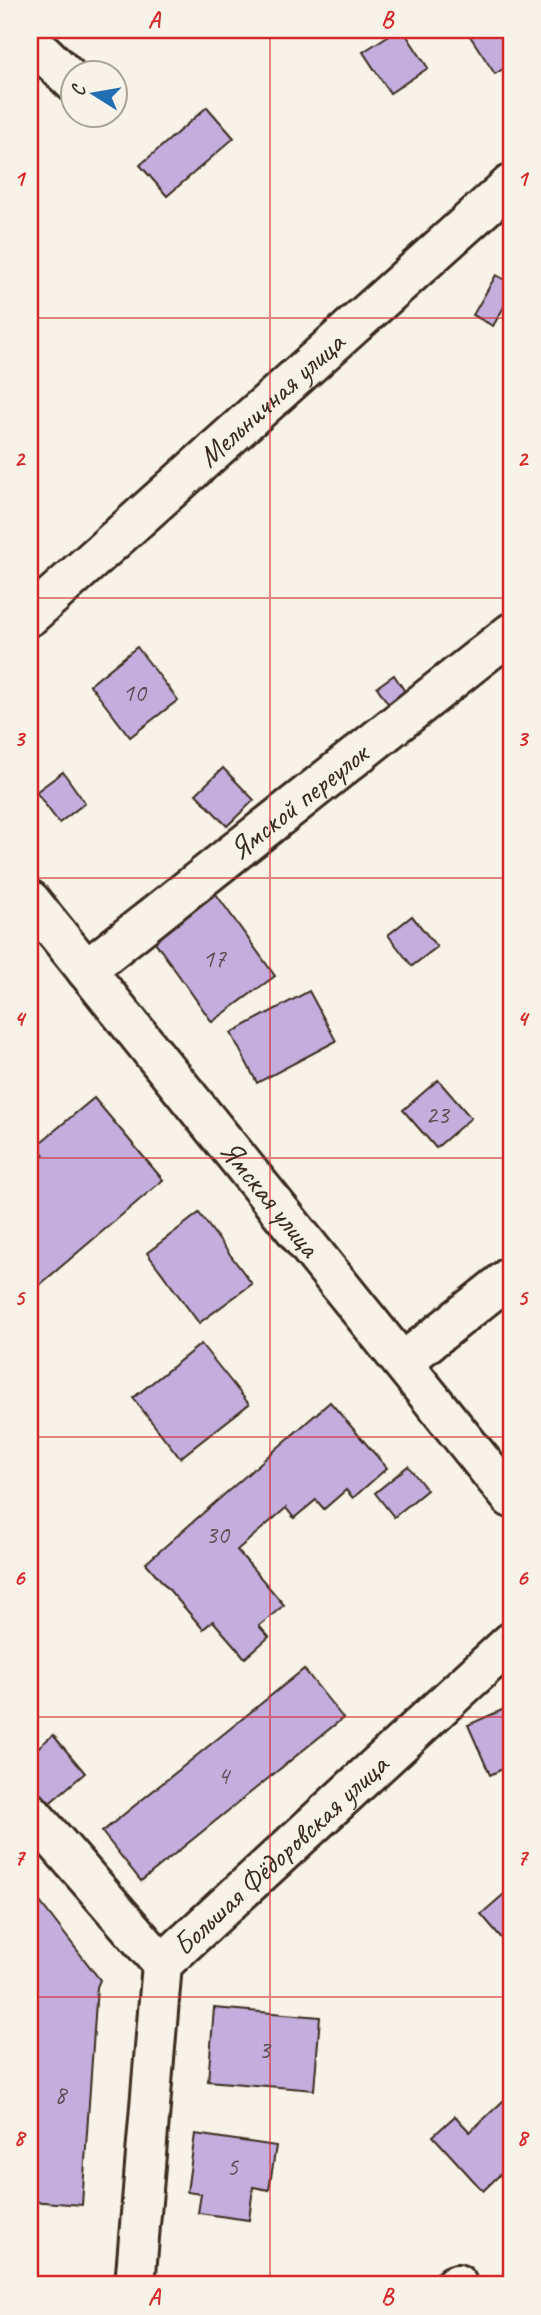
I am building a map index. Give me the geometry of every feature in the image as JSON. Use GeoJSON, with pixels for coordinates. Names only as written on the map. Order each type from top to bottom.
{"type":"FeatureCollection","features":[{"type":"Feature","properties":{"kind":"street"},"geometry":{"type":"LineString","coordinates":[[30,40],[60,69]]}},
{"type":"Feature","properties":{"kind":"street","name":"Мельничная улица"},"geometry":{"type":"LineString","coordinates":[[30,616],[511,184]]}},
{"type":"Feature","properties":{"kind":"street","name":"Ямской переулок"},"geometry":{"type":"LineString","coordinates":[[86,970],[511,632]]}},
{"type":"Feature","properties":{"kind":"street","name":"Ямская улица"},"geometry":{"type":"LineString","coordinates":[[30,900],[511,1498]]}},
{"type":"Feature","properties":{"kind":"street"},"geometry":{"type":"LineString","coordinates":[[403,1362],[511,1276]]}},
{"type":"Feature","properties":{"kind":"street","name":"Большая Фёдоровская улица"},"geometry":{"type":"LineString","coordinates":[[135,2285],[162,1964],[511,1642]]}},
{"type":"Feature","properties":{"kind":"street"},"geometry":{"type":"LineString","coordinates":[[30,1812],[162,1964]]}},
{"type":"Feature","properties":{"kind":"building"},"geometry":{"type":"Polygon","coordinates":[[[397,30],[403,30],[428,68],[390,93],[363,52],[397,30]]]}},
{"type":"Feature","properties":{"kind":"building"},"geometry":{"type":"Polygon","coordinates":[[[466,30],[511,30],[511,64],[495,74],[466,30]]]}},
{"type":"Feature","properties":{"kind":"building"},"geometry":{"type":"Polygon","coordinates":[[[207,107],[234,138],[167,196],[140,165],[207,107]]]}},
{"type":"Feature","properties":{"kind":"building"},"geometry":{"type":"Polygon","coordinates":[[[496,275],[511,283],[511,295],[493,326],[473,315],[496,275]]]}},
{"type":"Feature","properties":{"kind":"building"},"geometry":{"type":"Polygon","coordinates":[[[137,647],[178,700],[130,737],[90,685],[137,647]]]}},
{"type":"Feature","properties":{"kind":"building"},"geometry":{"type":"Polygon","coordinates":[[[394,675],[408,696],[391,708],[377,687],[394,675]]]}},
{"type":"Feature","properties":{"kind":"building"},"geometry":{"type":"Polygon","coordinates":[[[223,768],[254,800],[227,826],[196,794],[223,768]]]}},
{"type":"Feature","properties":{"kind":"building"},"geometry":{"type":"Polygon","coordinates":[[[63,772],[85,803],[59,823],[36,792],[63,772]]]}},
{"type":"Feature","properties":{"kind":"building"},"geometry":{"type":"Polygon","coordinates":[[[216,894],[275,976],[212,1022],[153,939],[216,894]]]}},
{"type":"Feature","properties":{"kind":"building"},"geometry":{"type":"Polygon","coordinates":[[[412,916],[437,947],[412,966],[388,935],[412,916]]]}},
{"type":"Feature","properties":{"kind":"building"},"geometry":{"type":"Polygon","coordinates":[[[309,991],[336,1041],[257,1083],[231,1033],[309,991]]]}},
{"type":"Feature","properties":{"kind":"building"},"geometry":{"type":"Polygon","coordinates":[[[438,1080],[471,1118],[436,1148],[403,1110],[438,1080]]]}},
{"type":"Feature","properties":{"kind":"building"},"geometry":{"type":"Polygon","coordinates":[[[94,1098],[163,1180],[30,1293],[30,1167],[44,1155],[36,1146],[94,1098]]]}},
{"type":"Feature","properties":{"kind":"building"},"geometry":{"type":"Polygon","coordinates":[[[199,1213],[252,1284],[199,1323],[147,1253],[199,1213]]]}},
{"type":"Feature","properties":{"kind":"building"},"geometry":{"type":"Polygon","coordinates":[[[201,1344],[249,1404],[180,1458],[133,1398],[201,1344]]]}},
{"type":"Feature","properties":{"kind":"building"},"geometry":{"type":"Polygon","coordinates":[[[330,1402],[387,1468],[353,1498],[346,1490],[324,1509],[316,1500],[294,1518],[286,1508],[237,1550],[284,1605],[259,1626],[269,1637],[245,1658],[213,1621],[203,1629],[146,1563],[330,1402]]]}},
{"type":"Feature","properties":{"kind":"building"},"geometry":{"type":"Polygon","coordinates":[[[408,1466],[427,1490],[394,1517],[375,1493],[408,1466]]]}},
{"type":"Feature","properties":{"kind":"building"},"geometry":{"type":"Polygon","coordinates":[[[304,1669],[343,1718],[141,1881],[102,1832],[304,1669]]]}},
{"type":"Feature","properties":{"kind":"building"},"geometry":{"type":"Polygon","coordinates":[[[511,1706],[511,1765],[490,1775],[468,1725],[511,1706]]]}},
{"type":"Feature","properties":{"kind":"building"},"geometry":{"type":"Polygon","coordinates":[[[53,1735],[85,1773],[46,1806],[30,1786],[30,1754],[53,1735]]]}},
{"type":"Feature","properties":{"kind":"building"},"geometry":{"type":"Polygon","coordinates":[[[511,1888],[511,1949],[481,1914],[511,1888]]]}},
{"type":"Feature","properties":{"kind":"building"},"geometry":{"type":"Polygon","coordinates":[[[30,1889],[100,1980],[97,1987],[82,2205],[30,2201],[30,1889]]]}},
{"type":"Feature","properties":{"kind":"building"},"geometry":{"type":"Polygon","coordinates":[[[214,2008],[320,2017],[314,2090],[208,2081],[214,2008]]]}},
{"type":"Feature","properties":{"kind":"building"},"geometry":{"type":"Polygon","coordinates":[[[503,2101],[511,2109],[511,2164],[483,2191],[433,2136],[455,2116],[470,2132],[503,2101]]]}},
{"type":"Feature","properties":{"kind":"building"},"geometry":{"type":"Polygon","coordinates":[[[195,2134],[276,2146],[269,2190],[253,2187],[249,2220],[198,2213],[201,2194],[187,2192],[195,2134]]]}}]}
